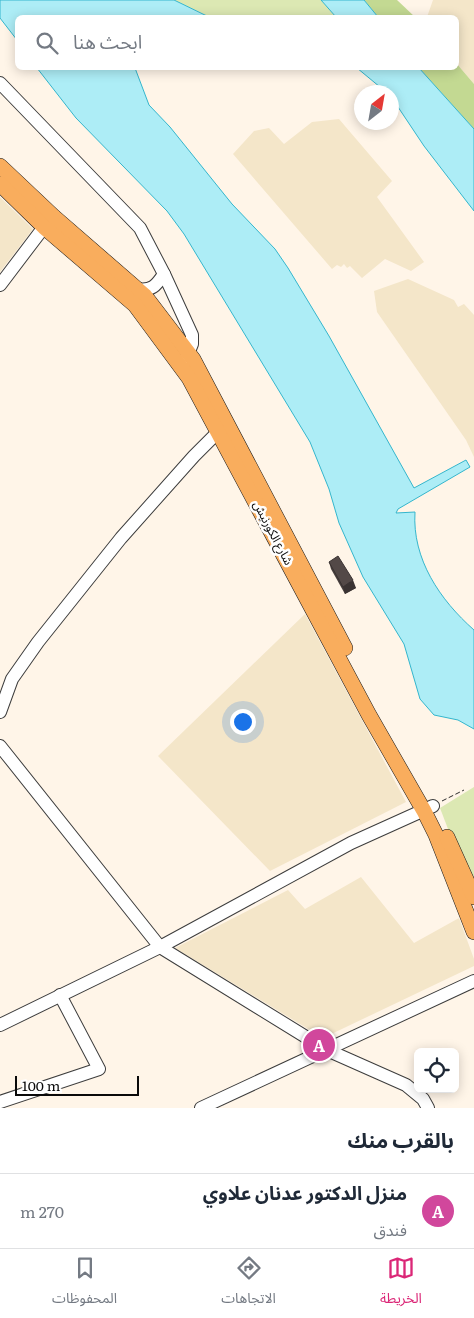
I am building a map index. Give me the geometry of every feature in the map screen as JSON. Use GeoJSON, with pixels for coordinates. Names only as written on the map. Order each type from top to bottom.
{"type":"FeatureCollection","features":[{"type":"Feature","properties":{"kind":"main road","name":"شارع الكورنيش"},"geometry":{"type":"LineString","coordinates":[[0,166],[54,217],[145,296],[185,361],[228,422],[474,897]]}},
{"type":"Feature","properties":{"kind":"main road","name":"شارع الكورنيش"},"geometry":{"type":"LineString","coordinates":[[0,184],[44,227],[135,305],[185,361],[219,431],[364,706],[428,808],[436,835],[474,932]]}},
{"type":"Feature","properties":{"kind":"street"},"geometry":{"type":"LineString","coordinates":[[0,83],[140,228],[192,335],[185,361]]}},
{"type":"Feature","properties":{"kind":"street"},"geometry":{"type":"LineString","coordinates":[[0,285],[44,227]]}},
{"type":"Feature","properties":{"kind":"street"},"geometry":{"type":"LineString","coordinates":[[137,289],[148,290],[156,285],[164,274]]}},
{"type":"Feature","properties":{"kind":"street"},"geometry":{"type":"LineString","coordinates":[[0,712],[12,679],[38,642],[121,538],[194,456],[219,431]]}},
{"type":"Feature","properties":{"kind":"street"},"geometry":{"type":"LineString","coordinates":[[0,746],[160,947],[328,1050],[406,1085],[423,1099],[428,1108]]}},
{"type":"Feature","properties":{"kind":"street"},"geometry":{"type":"LineString","coordinates":[[0,1025],[160,947],[351,843],[428,808]]}},
{"type":"Feature","properties":{"kind":"street"},"geometry":{"type":"LineString","coordinates":[[202,1108],[474,981]]}},
{"type":"Feature","properties":{"kind":"street"},"geometry":{"type":"LineString","coordinates":[[0,1102],[99,1069],[60,995]]}},
{"type":"Feature","properties":{"kind":"path"},"geometry":{"type":"LineString","coordinates":[[428,808],[464,790]]}},
{"type":"Feature","properties":{"kind":"shaded area"},"geometry":{"type":"Polygon","coordinates":[[[433,0],[474,0],[474,84],[459,66],[459,15],[428,15],[433,0]]]}},
{"type":"Feature","properties":{"kind":"shaded area"},"geometry":{"type":"Polygon","coordinates":[[[339,119],[392,181],[377,197],[424,262],[411,271],[385,259],[362,278],[350,266],[347,268],[344,264],[341,267],[337,265],[332,269],[233,154],[254,131],[269,128],[284,144],[312,122],[339,119]]]}},
{"type":"Feature","properties":{"kind":"shaded area"},"geometry":{"type":"Polygon","coordinates":[[[0,197],[33,229],[0,272],[0,197]]]}},
{"type":"Feature","properties":{"kind":"shaded area"},"geometry":{"type":"Polygon","coordinates":[[[408,279],[454,300],[458,307],[464,304],[474,315],[474,457],[466,440],[377,312],[374,291],[408,279]]]}},
{"type":"Feature","properties":{"kind":"shaded area"},"geometry":{"type":"Polygon","coordinates":[[[305,614],[406,802],[270,871],[158,756],[305,614]]]}},
{"type":"Feature","properties":{"kind":"shaded area"},"geometry":{"type":"Polygon","coordinates":[[[361,877],[414,943],[459,918],[474,959],[474,966],[323,1038],[175,948],[288,890],[305,909],[361,877]]]}},
{"type":"Feature","properties":{"kind":"green space"},"geometry":{"type":"Polygon","coordinates":[[[174,0],[321,0],[334,15],[205,15],[174,0]]]}},
{"type":"Feature","properties":{"kind":"green space"},"geometry":{"type":"Polygon","coordinates":[[[364,0],[397,0],[413,15],[376,15],[364,0]]]}},
{"type":"Feature","properties":{"kind":"green space"},"geometry":{"type":"Polygon","coordinates":[[[459,66],[474,84],[474,129],[421,70],[459,70],[459,66]]]}},
{"type":"Feature","properties":{"kind":"green space"},"geometry":{"type":"Polygon","coordinates":[[[474,787],[474,897],[440,808],[474,787]]]}},
{"type":"Feature","properties":{"kind":"water"},"geometry":{"type":"Polygon","coordinates":[[[0,0],[174,0],[205,15],[15,15],[15,37],[0,18],[0,0]]]}},
{"type":"Feature","properties":{"kind":"water"},"geometry":{"type":"Polygon","coordinates":[[[321,0],[364,0],[376,15],[334,15],[321,0]]]}},
{"type":"Feature","properties":{"kind":"water"},"geometry":{"type":"Polygon","coordinates":[[[39,70],[136,70],[149,105],[170,127],[232,204],[275,249],[288,268],[329,336],[414,488],[466,460],[470,467],[398,509],[396,513],[415,512],[415,529],[423,562],[450,606],[474,630],[474,729],[458,720],[434,715],[420,699],[404,644],[363,577],[339,523],[329,489],[310,442],[184,234],[167,211],[76,118],[39,70]]]}},
{"type":"Feature","properties":{"kind":"water"},"geometry":{"type":"Polygon","coordinates":[[[359,70],[421,70],[474,129],[474,211],[424,146],[399,108],[399,85],[378,85],[359,70]]]}},
{"type":"Feature","properties":{"kind":"building"},"geometry":{"type":"Polygon","coordinates":[[[338,556],[353,580],[343,587],[329,562],[338,556]]]}},
{"type":"Feature","properties":{"kind":"place","name":"منزل الدكتور عدنان علاوي"},"geometry":{"type":"Point","coordinates":[319,1045]}}]}
